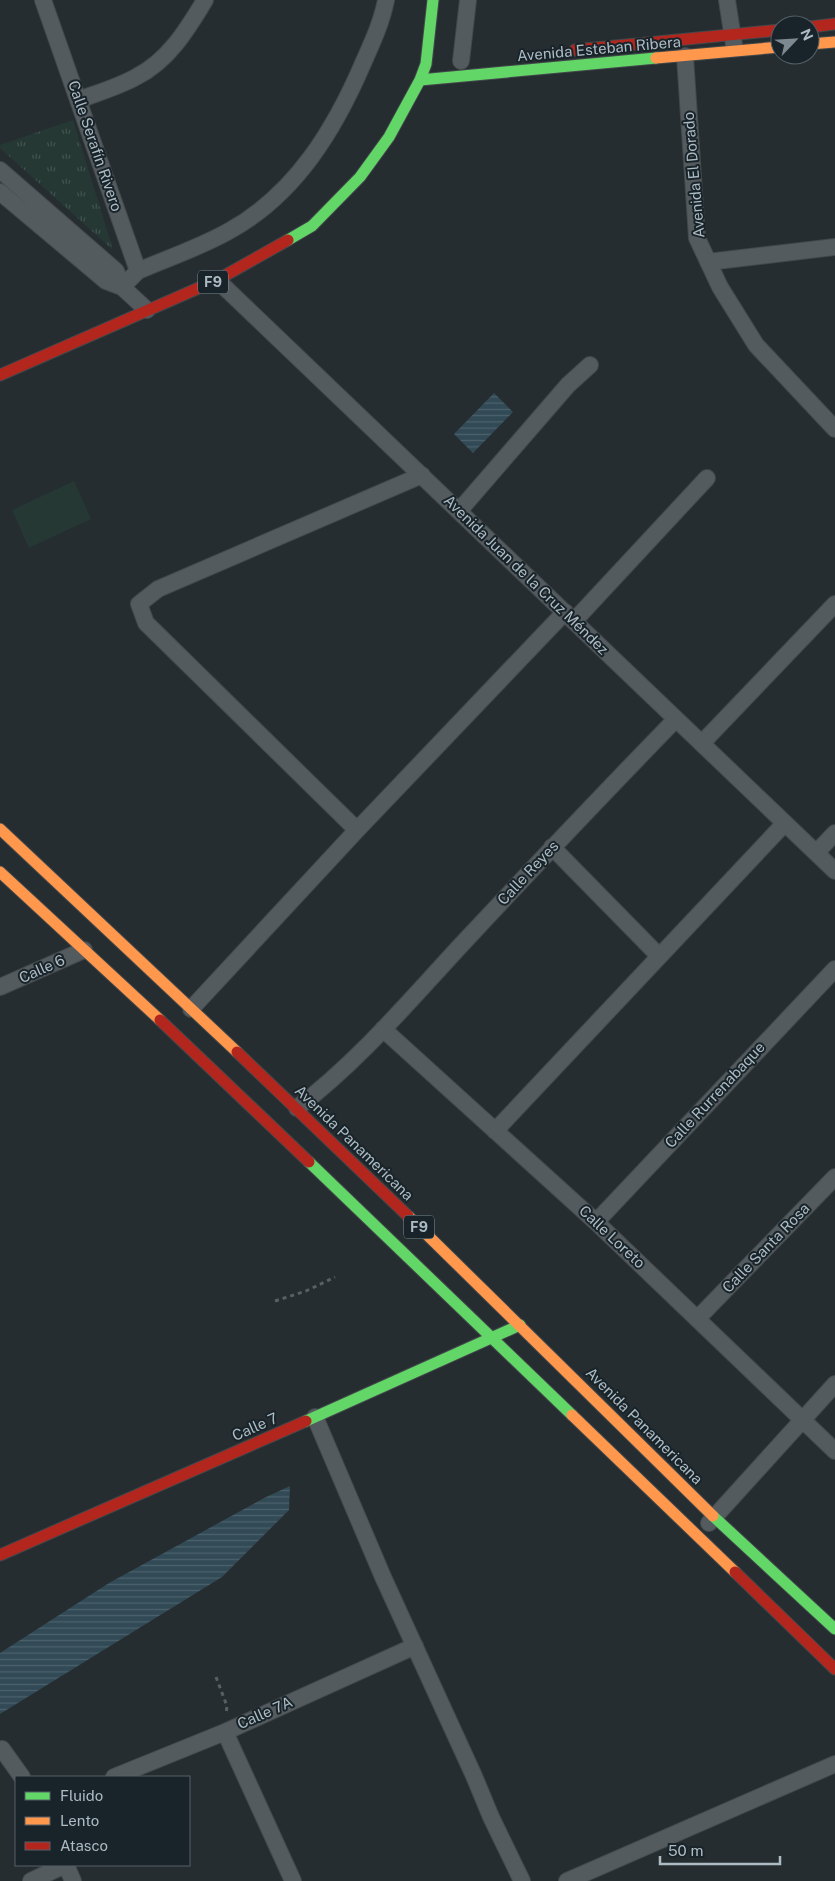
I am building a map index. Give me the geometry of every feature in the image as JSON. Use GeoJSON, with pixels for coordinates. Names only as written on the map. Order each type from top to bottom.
{"type":"FeatureCollection","features":[{"type":"Feature","properties":{"kind":"main road","name":"F9"},"geometry":{"type":"LineString","coordinates":[[0,375],[217,280],[312,226],[360,177],[389,137],[430,64],[433,0]]}},
{"type":"Feature","properties":{"kind":"main road"},"geometry":{"type":"LineString","coordinates":[[820,26],[835,24]]}},
{"type":"Feature","properties":{"kind":"main road","name":"Avenida Esteban Ribera"},"geometry":{"type":"LineString","coordinates":[[420,80],[685,56],[770,33]]}},
{"type":"Feature","properties":{"kind":"main road","name":"Avenida Esteban Ribera"},"geometry":{"type":"LineString","coordinates":[[568,50],[734,42],[770,46]]}},
{"type":"Feature","properties":{"kind":"main road"},"geometry":{"type":"LineString","coordinates":[[820,43],[835,42]]}},
{"type":"Feature","properties":{"kind":"main road","name":"Avenida Panamericana"},"geometry":{"type":"LineString","coordinates":[[0,829],[297,1108],[714,1517],[835,1629]]}},
{"type":"Feature","properties":{"kind":"main road","name":"F9"},"geometry":{"type":"LineString","coordinates":[[0,872],[201,1058],[835,1669]]}},
{"type":"Feature","properties":{"kind":"main road","name":"Calle 7"},"geometry":{"type":"LineString","coordinates":[[0,1555],[520,1325]]}},
{"type":"Feature","properties":{"kind":"street","name":"Calle Serafín Rivero"},"geometry":{"type":"LineString","coordinates":[[43,0],[138,271]]}},
{"type":"Feature","properties":{"kind":"street"},"geometry":{"type":"LineString","coordinates":[[79,100],[137,77],[164,58],[186,31],[204,0]]}},
{"type":"Feature","properties":{"kind":"street"},"geometry":{"type":"LineString","coordinates":[[122,287],[138,271],[229,231],[271,203],[304,169],[329,132],[352,88],[383,16],[386,0]]}},
{"type":"Feature","properties":{"kind":"street"},"geometry":{"type":"LineString","coordinates":[[461,61],[468,0]]}},
{"type":"Feature","properties":{"kind":"street"},"geometry":{"type":"LineString","coordinates":[[727,0],[734,42]]}},
{"type":"Feature","properties":{"kind":"street","name":"Avenida El Dorado"},"geometry":{"type":"LineString","coordinates":[[685,56],[696,238],[720,287],[756,345],[835,428]]}},
{"type":"Feature","properties":{"kind":"street"},"geometry":{"type":"LineString","coordinates":[[0,170],[116,271],[122,287]]}},
{"type":"Feature","properties":{"kind":"street"},"geometry":{"type":"LineString","coordinates":[[0,192],[106,281],[122,287],[147,310]]}},
{"type":"Feature","properties":{"kind":"street"},"geometry":{"type":"LineString","coordinates":[[708,262],[835,247]]}},
{"type":"Feature","properties":{"kind":"street","name":"Avenida Juan de la Cruz Méndez"},"geometry":{"type":"LineString","coordinates":[[217,280],[835,871]]}},
{"type":"Feature","properties":{"kind":"street"},"geometry":{"type":"LineString","coordinates":[[459,511],[568,385],[590,365]]}},
{"type":"Feature","properties":{"kind":"street"},"geometry":{"type":"LineString","coordinates":[[356,830],[146,623],[139,604],[158,589],[422,476]]}},
{"type":"Feature","properties":{"kind":"street"},"geometry":{"type":"LineString","coordinates":[[191,1009],[356,830],[707,478]]}},
{"type":"Feature","properties":{"kind":"street"},"geometry":{"type":"LineString","coordinates":[[702,743],[835,604]]}},
{"type":"Feature","properties":{"kind":"street","name":"Calle Reyes"},"geometry":{"type":"LineString","coordinates":[[297,1108],[328,1084],[383,1029],[552,847],[676,719]]}},
{"type":"Feature","properties":{"kind":"street"},"geometry":{"type":"LineString","coordinates":[[495,1131],[784,823]]}},
{"type":"Feature","properties":{"kind":"street"},"geometry":{"type":"LineString","coordinates":[[816,853],[835,833]]}},
{"type":"Feature","properties":{"kind":"street"},"geometry":{"type":"LineString","coordinates":[[552,847],[659,956]]}},
{"type":"Feature","properties":{"kind":"street","name":"Calle 6"},"geometry":{"type":"LineString","coordinates":[[0,987],[84,950]]}},
{"type":"Feature","properties":{"kind":"street","name":"Calle Rurrenabaque"},"geometry":{"type":"LineString","coordinates":[[596,1222],[835,969]]}},
{"type":"Feature","properties":{"kind":"street","name":"Calle Loreto"},"geometry":{"type":"LineString","coordinates":[[383,1029],[596,1222],[835,1451]]}},
{"type":"Feature","properties":{"kind":"street","name":"Calle Santa Rosa"},"geometry":{"type":"LineString","coordinates":[[697,1319],[835,1178]]}},
{"type":"Feature","properties":{"kind":"street"},"geometry":{"type":"LineString","coordinates":[[697,1536],[835,1384]]}},
{"type":"Feature","properties":{"kind":"street"},"geometry":{"type":"LineString","coordinates":[[315,1417],[491,1817],[522,1881]]}},
{"type":"Feature","properties":{"kind":"street","name":"Calle 7A"},"geometry":{"type":"LineString","coordinates":[[116,1776],[225,1732],[415,1646]]}},
{"type":"Feature","properties":{"kind":"street"},"geometry":{"type":"LineString","coordinates":[[225,1732],[293,1881]]}},
{"type":"Feature","properties":{"kind":"street"},"geometry":{"type":"LineString","coordinates":[[2,1749],[21,1776]]}},
{"type":"Feature","properties":{"kind":"street"},"geometry":{"type":"LineString","coordinates":[[567,1881],[835,1764]]}},
{"type":"Feature","properties":{"kind":"street"},"geometry":{"type":"LineString","coordinates":[[31,1881],[64,1866]]}},
{"type":"Feature","properties":{"kind":"street"},"geometry":{"type":"LineString","coordinates":[[66,1866],[73,1881]]}},
{"type":"Feature","properties":{"kind":"path"},"geometry":{"type":"LineString","coordinates":[[275,1301],[306,1291],[335,1277]]}},
{"type":"Feature","properties":{"kind":"path"},"geometry":{"type":"LineString","coordinates":[[216,1677],[227,1706],[225,1732]]}},
{"type":"Feature","properties":{"kind":"green space"},"geometry":{"type":"Polygon","coordinates":[[[73,120],[113,250],[0,148],[0,145],[73,120]]]}},
{"type":"Feature","properties":{"kind":"green space"},"geometry":{"type":"Polygon","coordinates":[[[74,481],[91,519],[29,548],[12,510],[74,481]]]}},
{"type":"Feature","properties":{"kind":"water"},"geometry":{"type":"Polygon","coordinates":[[[494,393],[513,412],[473,453],[454,434],[494,393]]]}},
{"type":"Feature","properties":{"kind":"water"},"geometry":{"type":"Polygon","coordinates":[[[290,1486],[289,1510],[222,1577],[0,1714],[0,1653],[109,1583],[266,1497],[290,1486]]]}},
{"type":"Feature","properties":{"kind":"traffic: fast"},"geometry":{"type":"LineString","coordinates":[[288,240],[312,226],[360,177],[389,137],[420,80],[426,64],[433,0]]}},
{"type":"Feature","properties":{"kind":"traffic: fast"},"geometry":{"type":"LineString","coordinates":[[420,80],[656,58]]}},
{"type":"Feature","properties":{"kind":"traffic: fast"},"geometry":{"type":"LineString","coordinates":[[309,1162],[572,1415]]}},
{"type":"Feature","properties":{"kind":"traffic: fast"},"geometry":{"type":"LineString","coordinates":[[306,1421],[520,1325]]}},
{"type":"Feature","properties":{"kind":"traffic: fast"},"geometry":{"type":"LineString","coordinates":[[713,1516],[835,1629]]}},
{"type":"Feature","properties":{"kind":"traffic: slow"},"geometry":{"type":"LineString","coordinates":[[820,43],[835,42]]}},
{"type":"Feature","properties":{"kind":"traffic: slow"},"geometry":{"type":"LineString","coordinates":[[656,58],[770,48]]}},
{"type":"Feature","properties":{"kind":"traffic: slow"},"geometry":{"type":"LineString","coordinates":[[0,829],[237,1052]]}},
{"type":"Feature","properties":{"kind":"traffic: slow"},"geometry":{"type":"LineString","coordinates":[[0,872],[160,1020]]}},
{"type":"Feature","properties":{"kind":"traffic: slow"},"geometry":{"type":"LineString","coordinates":[[408,1216],[713,1516]]}},
{"type":"Feature","properties":{"kind":"traffic: slow"},"geometry":{"type":"LineString","coordinates":[[572,1415],[735,1572]]}},
{"type":"Feature","properties":{"kind":"traffic: jam"},"geometry":{"type":"LineString","coordinates":[[820,26],[835,24]]}},
{"type":"Feature","properties":{"kind":"traffic: jam"},"geometry":{"type":"LineString","coordinates":[[575,50],[770,31]]}},
{"type":"Feature","properties":{"kind":"traffic: jam"},"geometry":{"type":"LineString","coordinates":[[0,375],[217,280],[288,240]]}},
{"type":"Feature","properties":{"kind":"traffic: jam"},"geometry":{"type":"LineString","coordinates":[[160,1020],[309,1162]]}},
{"type":"Feature","properties":{"kind":"traffic: jam"},"geometry":{"type":"LineString","coordinates":[[237,1052],[408,1216]]}},
{"type":"Feature","properties":{"kind":"traffic: jam"},"geometry":{"type":"LineString","coordinates":[[0,1555],[306,1421]]}},
{"type":"Feature","properties":{"kind":"traffic: jam"},"geometry":{"type":"LineString","coordinates":[[735,1572],[835,1669]]}}]}
